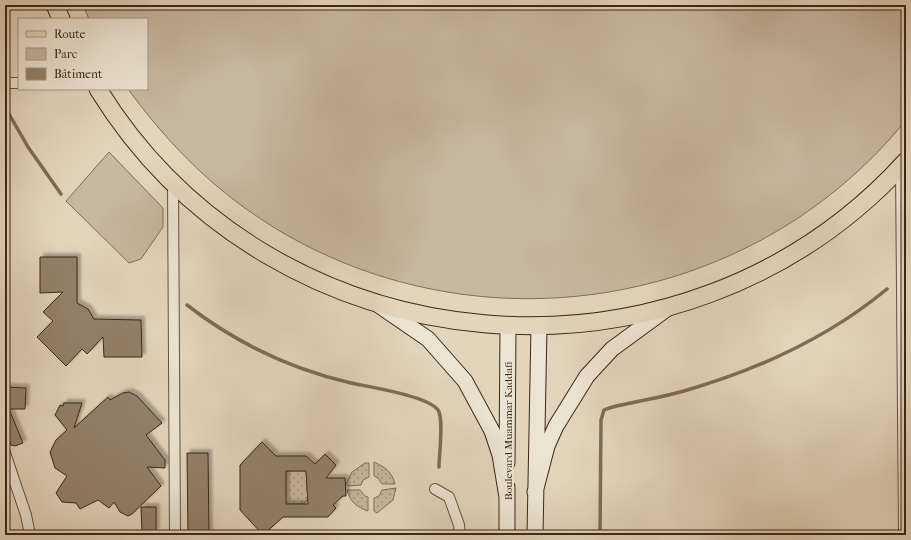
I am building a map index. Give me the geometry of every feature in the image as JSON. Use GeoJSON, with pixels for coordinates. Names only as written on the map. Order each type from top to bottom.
{"type":"FeatureCollection","features":[{"type":"Feature","properties":{"kind":"main road"},"geometry":{"type":"LineString","coordinates":[[56,5],[61,18]]}},
{"type":"Feature","properties":{"kind":"main road"},"geometry":{"type":"LineString","coordinates":[[99,90],[134,140],[173,182],[218,221],[268,255],[321,282],[377,304],[414,314],[452,321],[538,327],[604,321],[668,308],[737,283],[802,248],[847,216],[903,164]]}},
{"type":"Feature","properties":{"kind":"main road"},"geometry":{"type":"LineString","coordinates":[[377,304],[428,340],[465,381],[492,431],[500,455],[507,497]]}},
{"type":"Feature","properties":{"kind":"main road"},"geometry":{"type":"LineString","coordinates":[[535,492],[547,446],[586,376],[612,349],[668,308]]}},
{"type":"Feature","properties":{"kind":"main road","name":"Boulevard Muammar Kaddafi"},"geometry":{"type":"LineString","coordinates":[[507,535],[508,326]]}},
{"type":"Feature","properties":{"kind":"main road"},"geometry":{"type":"LineString","coordinates":[[535,535],[538,327]]}},
{"type":"Feature","properties":{"kind":"street"},"geometry":{"type":"LineString","coordinates":[[5,83],[18,82]]}},
{"type":"Feature","properties":{"kind":"street"},"geometry":{"type":"LineString","coordinates":[[903,164],[904,535]]}},
{"type":"Feature","properties":{"kind":"street"},"geometry":{"type":"LineString","coordinates":[[173,182],[175,535]]}},
{"type":"Feature","properties":{"kind":"street"},"geometry":{"type":"LineString","coordinates":[[5,453],[26,515],[30,535]]}},
{"type":"Feature","properties":{"kind":"street"},"geometry":{"type":"LineString","coordinates":[[435,489],[449,497],[459,525],[460,535]]}},
{"type":"Feature","properties":{"kind":"green space"},"geometry":{"type":"Polygon","coordinates":[[[83,5],[906,5],[906,120],[839,187],[763,239],[679,275],[591,295],[500,298],[410,284],[323,254],[242,206],[210,180],[180,152],[166,137],[129,90],[148,90],[148,18],[89,18],[83,5]]]}},
{"type":"Feature","properties":{"kind":"green space"},"geometry":{"type":"Polygon","coordinates":[[[109,152],[163,208],[163,227],[141,259],[129,263],[66,201],[109,152]]]}},
{"type":"Feature","properties":{"kind":"green space"},"geometry":{"type":"Polygon","coordinates":[[[374,462],[388,470],[395,484],[382,484],[378,478],[374,476],[374,462]]]}},
{"type":"Feature","properties":{"kind":"green space"},"geometry":{"type":"Polygon","coordinates":[[[365,463],[369,463],[369,477],[363,480],[361,485],[348,486],[346,484],[352,472],[365,463]]]}},
{"type":"Feature","properties":{"kind":"green space"},"geometry":{"type":"Polygon","coordinates":[[[288,471],[304,471],[312,478],[307,483],[307,489],[313,490],[313,494],[303,504],[289,504],[279,494],[279,480],[288,471]]]}},
{"type":"Feature","properties":{"kind":"green space"},"geometry":{"type":"Polygon","coordinates":[[[396,488],[393,500],[377,513],[374,511],[374,498],[379,496],[382,490],[396,488]]]}},
{"type":"Feature","properties":{"kind":"green space"},"geometry":{"type":"Polygon","coordinates":[[[347,490],[360,490],[365,496],[368,497],[368,511],[354,504],[347,490]]]}},
{"type":"Feature","properties":{"kind":"building"},"geometry":{"type":"Polygon","coordinates":[[[40,257],[77,257],[77,303],[88,309],[94,319],[141,320],[142,357],[104,357],[103,337],[87,354],[82,349],[66,366],[37,337],[53,321],[43,312],[63,292],[40,293],[40,257]]]}},
{"type":"Feature","properties":{"kind":"building"},"geometry":{"type":"Polygon","coordinates":[[[5,387],[26,388],[25,409],[9,409],[23,443],[15,446],[11,445],[5,430],[5,387]]]}},
{"type":"Feature","properties":{"kind":"building"},"geometry":{"type":"Polygon","coordinates":[[[129,392],[137,396],[162,423],[146,435],[165,460],[165,468],[147,467],[161,486],[132,514],[128,516],[120,512],[114,502],[109,508],[98,500],[80,509],[76,503],[62,502],[56,493],[67,476],[55,468],[50,452],[56,440],[67,430],[55,415],[60,405],[63,406],[64,403],[82,403],[74,428],[108,397],[110,400],[123,393],[129,392]]]}},
{"type":"Feature","properties":{"kind":"building"},"geometry":{"type":"Polygon","coordinates":[[[262,442],[276,456],[306,456],[315,464],[325,454],[336,465],[326,478],[345,478],[346,496],[343,496],[333,505],[336,508],[328,517],[283,517],[263,535],[240,510],[240,465],[262,442]],[[286,471],[286,504],[308,504],[306,471],[286,471]]]}},
{"type":"Feature","properties":{"kind":"building"},"geometry":{"type":"Polygon","coordinates":[[[187,453],[208,453],[209,535],[188,535],[187,453]]]}},
{"type":"Feature","properties":{"kind":"building"},"geometry":{"type":"Polygon","coordinates":[[[141,507],[156,507],[156,532],[142,532],[141,507]]]}},
{"type":"Feature","properties":{"kind":"waterway"},"geometry":{"type":"LineString","coordinates":[[5,107],[28,147],[61,194]]}},
{"type":"Feature","properties":{"kind":"waterway"},"geometry":{"type":"LineString","coordinates":[[600,535],[601,420],[604,410],[665,396],[711,383],[765,362],[817,337],[865,306],[887,289]]}},
{"type":"Feature","properties":{"kind":"waterway"},"geometry":{"type":"LineString","coordinates":[[187,305],[206,319],[245,343],[286,362],[351,383],[411,396],[432,405],[438,410],[441,421],[439,467]]}}]}
